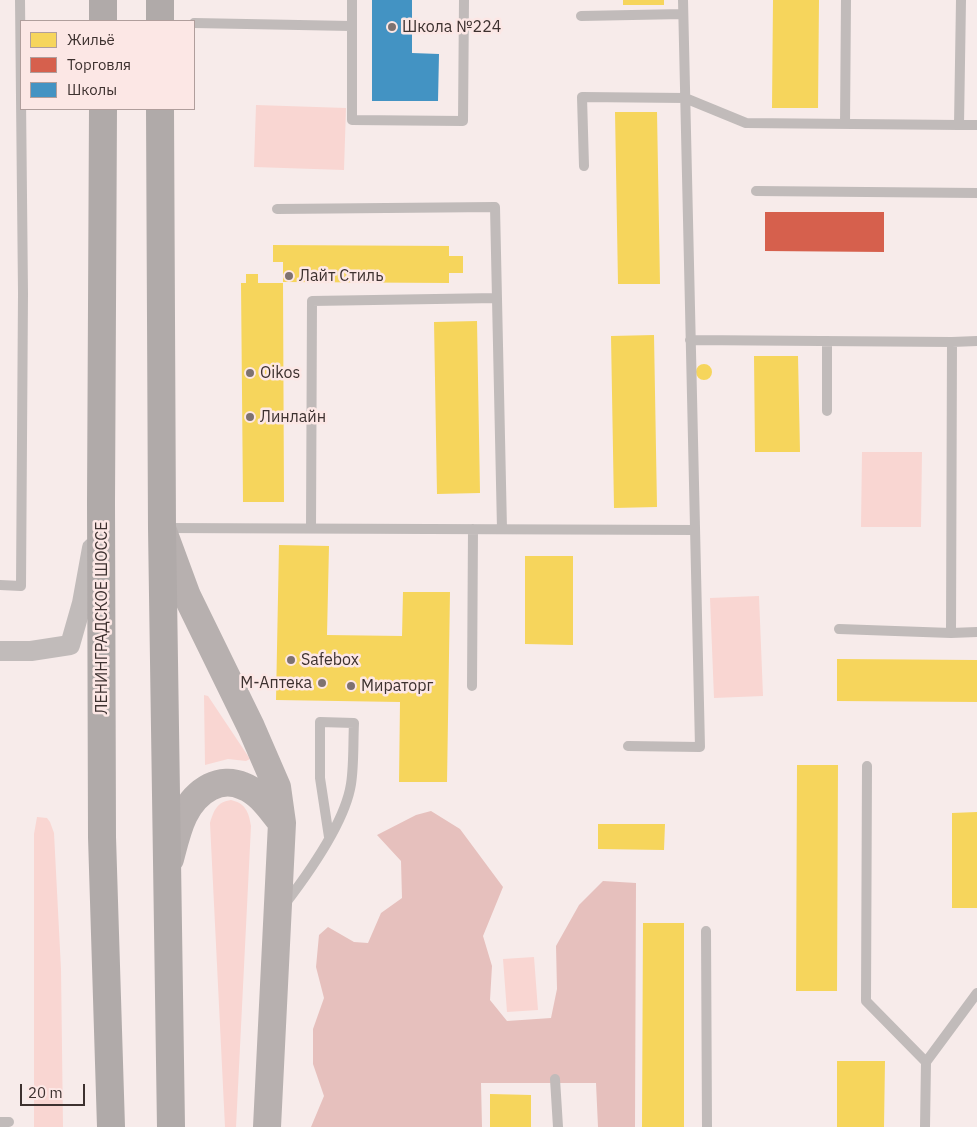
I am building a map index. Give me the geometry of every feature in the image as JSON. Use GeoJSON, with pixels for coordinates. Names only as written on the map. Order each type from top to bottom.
{"type":"FeatureCollection","features":[{"type":"Feature","properties":{"kind":"main road"},"geometry":{"type":"LineString","coordinates":[[103,0],[103,20]]}},
{"type":"Feature","properties":{"kind":"main road"},"geometry":{"type":"LineString","coordinates":[[160,0],[160,20]]}},
{"type":"Feature","properties":{"kind":"main road","name":"ЛЕНИНГРАДСКОЕ ШОССЕ"},"geometry":{"type":"LineString","coordinates":[[103,110],[102,837],[111,1127]]}},
{"type":"Feature","properties":{"kind":"main road"},"geometry":{"type":"LineString","coordinates":[[160,110],[162,528],[170,1127]]}},
{"type":"Feature","properties":{"kind":"street"},"geometry":{"type":"LineString","coordinates":[[0,651],[31,651],[70,645],[82,603],[101,502]]}},
{"type":"Feature","properties":{"kind":"street"},"geometry":{"type":"LineString","coordinates":[[162,528],[187,596],[251,728],[277,787],[282,823],[267,1127]]}},
{"type":"Feature","properties":{"kind":"street"},"geometry":{"type":"LineString","coordinates":[[166,880],[176,833],[190,802],[202,791],[217,784],[231,783],[244,786],[261,798],[282,823]]}},
{"type":"Feature","properties":{"kind":"lane"},"geometry":{"type":"LineString","coordinates":[[20,0],[20,20]]}},
{"type":"Feature","properties":{"kind":"lane"},"geometry":{"type":"LineString","coordinates":[[352,0],[352,120],[463,121],[464,0]]}},
{"type":"Feature","properties":{"kind":"lane"},"geometry":{"type":"LineString","coordinates":[[628,746],[700,747],[683,0]]}},
{"type":"Feature","properties":{"kind":"lane"},"geometry":{"type":"LineString","coordinates":[[845,124],[846,0]]}},
{"type":"Feature","properties":{"kind":"lane"},"geometry":{"type":"LineString","coordinates":[[958,125],[961,0]]}},
{"type":"Feature","properties":{"kind":"lane"},"geometry":{"type":"LineString","coordinates":[[581,16],[683,14]]}},
{"type":"Feature","properties":{"kind":"lane"},"geometry":{"type":"LineString","coordinates":[[195,23],[351,26]]}},
{"type":"Feature","properties":{"kind":"lane"},"geometry":{"type":"LineString","coordinates":[[584,166],[582,97],[685,98],[746,123],[977,125]]}},
{"type":"Feature","properties":{"kind":"lane"},"geometry":{"type":"LineString","coordinates":[[0,586],[21,586],[21,110]]}},
{"type":"Feature","properties":{"kind":"lane"},"geometry":{"type":"LineString","coordinates":[[756,191],[977,193]]}},
{"type":"Feature","properties":{"kind":"lane"},"geometry":{"type":"LineString","coordinates":[[277,209],[495,208],[502,529]]}},
{"type":"Feature","properties":{"kind":"lane"},"geometry":{"type":"LineString","coordinates":[[311,528],[312,301],[497,298]]}},
{"type":"Feature","properties":{"kind":"lane"},"geometry":{"type":"LineString","coordinates":[[690,340],[977,341]]}},
{"type":"Feature","properties":{"kind":"lane"},"geometry":{"type":"LineString","coordinates":[[827,341],[828,411]]}},
{"type":"Feature","properties":{"kind":"lane"},"geometry":{"type":"LineString","coordinates":[[951,632],[952,342]]}},
{"type":"Feature","properties":{"kind":"lane"},"geometry":{"type":"LineString","coordinates":[[162,528],[695,530]]}},
{"type":"Feature","properties":{"kind":"lane"},"geometry":{"type":"LineString","coordinates":[[472,686],[473,529]]}},
{"type":"Feature","properties":{"kind":"lane"},"geometry":{"type":"LineString","coordinates":[[839,629],[977,632]]}},
{"type":"Feature","properties":{"kind":"lane"},"geometry":{"type":"LineString","coordinates":[[278,913],[308,873],[329,837],[343,810],[351,785],[354,723],[320,722],[320,778],[329,837]]}},
{"type":"Feature","properties":{"kind":"lane"},"geometry":{"type":"LineString","coordinates":[[867,766],[866,1001],[926,1062]]}},
{"type":"Feature","properties":{"kind":"lane"},"geometry":{"type":"LineString","coordinates":[[706,931],[707,1127]]}},
{"type":"Feature","properties":{"kind":"lane"},"geometry":{"type":"LineString","coordinates":[[925,1127],[926,1062],[977,993]]}},
{"type":"Feature","properties":{"kind":"lane"},"geometry":{"type":"LineString","coordinates":[[556,1079],[558,1127]]}},
{"type":"Feature","properties":{"kind":"shaded area"},"geometry":{"type":"Polygon","coordinates":[[[256,105],[346,108],[344,170],[254,167],[256,105]]]}},
{"type":"Feature","properties":{"kind":"shaded area"},"geometry":{"type":"Polygon","coordinates":[[[862,452],[922,452],[921,527],[861,527],[862,452]]]}},
{"type":"Feature","properties":{"kind":"shaded area"},"geometry":{"type":"Polygon","coordinates":[[[759,596],[763,696],[714,698],[710,598],[759,596]]]}},
{"type":"Feature","properties":{"kind":"shaded area"},"geometry":{"type":"Polygon","coordinates":[[[204,695],[208,696],[250,759],[246,761],[228,759],[205,765],[204,695]]]}},
{"type":"Feature","properties":{"kind":"shaded area"},"geometry":{"type":"Polygon","coordinates":[[[231,800],[243,806],[249,816],[251,826],[236,1127],[225,1127],[210,823],[217,807],[231,800]]]}},
{"type":"Feature","properties":{"kind":"shaded area"},"geometry":{"type":"Polygon","coordinates":[[[431,811],[460,829],[503,887],[483,936],[492,966],[490,1000],[507,1021],[551,1018],[557,989],[556,946],[579,905],[603,881],[636,883],[635,1127],[598,1127],[596,1083],[481,1083],[482,1127],[311,1127],[324,1096],[313,1064],[313,1029],[324,998],[316,967],[319,935],[328,927],[354,942],[368,943],[381,913],[402,898],[401,861],[377,835],[416,815],[431,811]]]}},
{"type":"Feature","properties":{"kind":"shaded area"},"geometry":{"type":"Polygon","coordinates":[[[37,817],[47,818],[54,833],[61,969],[63,1127],[34,1127],[34,834],[37,817]]]}},
{"type":"Feature","properties":{"kind":"shaded area"},"geometry":{"type":"Polygon","coordinates":[[[534,957],[538,1010],[507,1012],[503,959],[534,957]]]}},
{"type":"Feature","properties":{"kind":"building: Жильё"},"geometry":{"type":"Polygon","coordinates":[[[623,0],[664,0],[664,5],[623,5],[623,0]]]}},
{"type":"Feature","properties":{"kind":"building: Жильё"},"geometry":{"type":"Polygon","coordinates":[[[773,0],[819,0],[818,108],[772,108],[773,0]]]}},
{"type":"Feature","properties":{"kind":"building: Жильё"},"geometry":{"type":"Polygon","coordinates":[[[615,112],[657,112],[660,284],[618,284],[615,112]]]}},
{"type":"Feature","properties":{"kind":"building: Жильё"},"geometry":{"type":"Polygon","coordinates":[[[273,245],[449,246],[449,256],[463,256],[463,273],[449,273],[449,283],[283,282],[283,262],[273,262],[273,245]]]}},
{"type":"Feature","properties":{"kind":"building: Жильё"},"geometry":{"type":"Polygon","coordinates":[[[246,274],[258,274],[258,283],[283,283],[284,502],[243,502],[241,283],[246,283],[246,274]]]}},
{"type":"Feature","properties":{"kind":"building: Жильё"},"geometry":{"type":"Polygon","coordinates":[[[477,321],[480,493],[437,494],[434,322],[477,321]]]}},
{"type":"Feature","properties":{"kind":"building: Жильё"},"geometry":{"type":"Polygon","coordinates":[[[654,335],[657,507],[614,508],[611,336],[654,335]]]}},
{"type":"Feature","properties":{"kind":"building: Жильё"},"geometry":{"type":"Polygon","coordinates":[[[754,356],[798,356],[800,452],[755,452],[754,356]]]}},
{"type":"Feature","properties":{"kind":"building: Жильё"},"geometry":{"type":"Polygon","coordinates":[[[701,364],[707,364],[712,369],[710,378],[701,380],[696,375],[696,369],[701,364]]]}},
{"type":"Feature","properties":{"kind":"building: Жильё"},"geometry":{"type":"Polygon","coordinates":[[[279,545],[329,546],[327,635],[402,636],[403,592],[450,592],[447,782],[399,782],[400,702],[276,700],[279,545]]]}},
{"type":"Feature","properties":{"kind":"building: Жильё"},"geometry":{"type":"Polygon","coordinates":[[[525,556],[573,556],[573,645],[525,644],[525,556]]]}},
{"type":"Feature","properties":{"kind":"building: Жильё"},"geometry":{"type":"Polygon","coordinates":[[[837,659],[977,660],[977,702],[837,701],[837,659]]]}},
{"type":"Feature","properties":{"kind":"building: Жильё"},"geometry":{"type":"Polygon","coordinates":[[[797,765],[838,765],[837,991],[796,991],[797,765]]]}},
{"type":"Feature","properties":{"kind":"building: Жильё"},"geometry":{"type":"Polygon","coordinates":[[[977,812],[977,908],[952,908],[952,813],[977,812]]]}},
{"type":"Feature","properties":{"kind":"building: Жильё"},"geometry":{"type":"Polygon","coordinates":[[[598,824],[665,824],[664,850],[598,849],[598,824]]]}},
{"type":"Feature","properties":{"kind":"building: Жильё"},"geometry":{"type":"Polygon","coordinates":[[[643,923],[684,923],[684,1127],[642,1127],[643,923]]]}},
{"type":"Feature","properties":{"kind":"building: Жильё"},"geometry":{"type":"Polygon","coordinates":[[[837,1061],[885,1061],[884,1127],[837,1127],[837,1061]]]}},
{"type":"Feature","properties":{"kind":"building: Жильё"},"geometry":{"type":"Polygon","coordinates":[[[490,1094],[531,1095],[531,1127],[490,1127],[490,1094]]]}},
{"type":"Feature","properties":{"kind":"building: Торговля"},"geometry":{"type":"Polygon","coordinates":[[[765,212],[884,212],[884,252],[765,251],[765,212]]]}},
{"type":"Feature","properties":{"kind":"building: Школы","name":"Школа №224"},"geometry":{"type":"Polygon","coordinates":[[[372,0],[412,0],[412,53],[439,54],[438,101],[372,101],[372,0]]]}},
{"type":"Feature","properties":{"kind":"place","name":"Школа №224"},"geometry":{"type":"Point","coordinates":[392,27]}},
{"type":"Feature","properties":{"kind":"place","name":"Лайт Стиль"},"geometry":{"type":"Point","coordinates":[289,276]}},
{"type":"Feature","properties":{"kind":"place","name":"Oikos"},"geometry":{"type":"Point","coordinates":[250,373]}},
{"type":"Feature","properties":{"kind":"place","name":"Линлайн"},"geometry":{"type":"Point","coordinates":[250,417]}},
{"type":"Feature","properties":{"kind":"place","name":"Safebox"},"geometry":{"type":"Point","coordinates":[291,660]}},
{"type":"Feature","properties":{"kind":"place","name":"М-Аптека"},"geometry":{"type":"Point","coordinates":[322,683]}},
{"type":"Feature","properties":{"kind":"place","name":"Мираторг"},"geometry":{"type":"Point","coordinates":[351,686]}}]}
